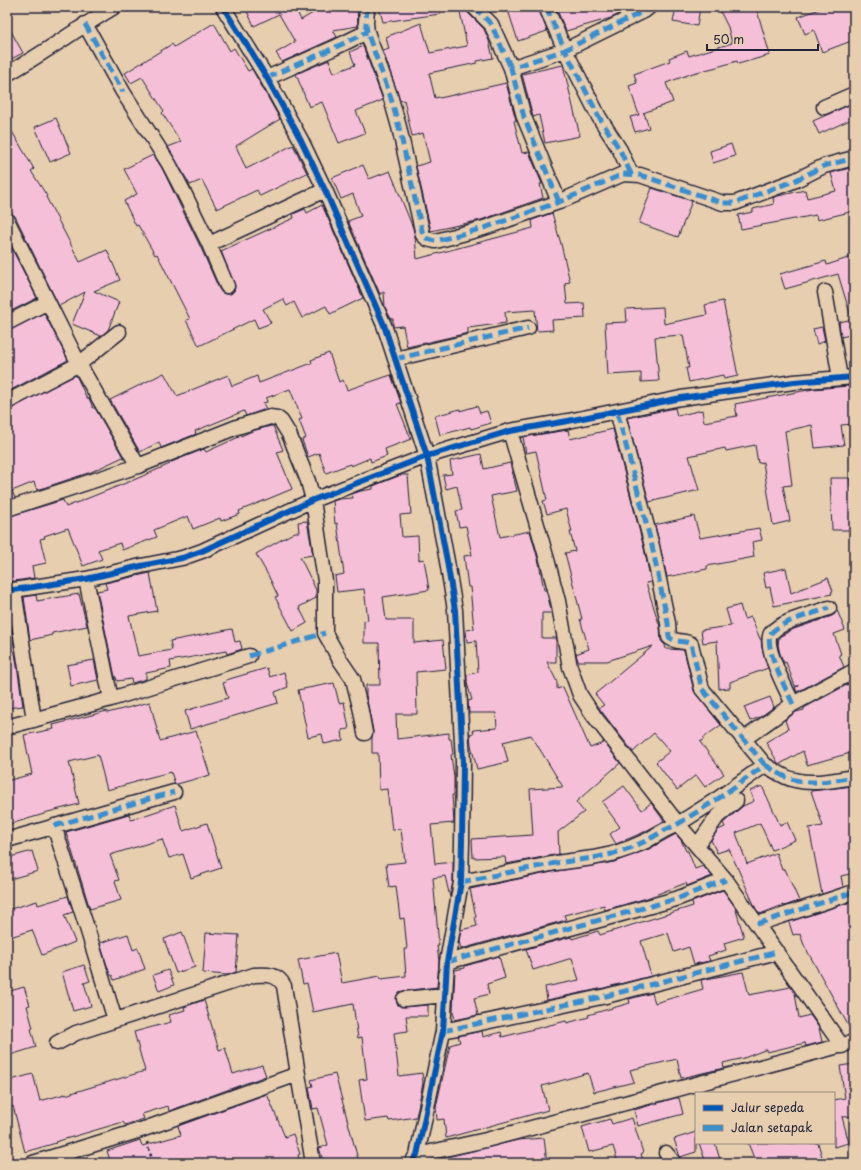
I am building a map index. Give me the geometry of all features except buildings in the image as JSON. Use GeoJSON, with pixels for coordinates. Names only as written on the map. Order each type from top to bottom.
{"type":"FeatureCollection","features":[{"type":"Feature","properties":{"kind":"street"},"geometry":{"type":"LineString","coordinates":[[7,74],[32,60],[85,24],[114,7]]}},
{"type":"Feature","properties":{"kind":"street"},"geometry":{"type":"LineString","coordinates":[[223,7],[267,78],[301,140],[325,190],[384,325],[427,456],[447,561],[455,610],[463,762],[461,882],[447,962],[443,1031],[412,1160],[848,1044],[777,952],[726,880],[678,824],[594,716],[580,695],[570,667],[558,601],[535,514],[510,432]]}},
{"type":"Feature","properties":{"kind":"street"},"geometry":{"type":"LineString","coordinates":[[367,7],[366,32],[383,75],[397,121],[423,235],[430,240],[436,241],[484,228],[559,202],[623,174],[640,175],[708,199],[729,204],[796,180],[824,166],[854,158]]}},
{"type":"Feature","properties":{"kind":"street"},"geometry":{"type":"LineString","coordinates":[[474,7],[491,24],[511,68],[524,117],[559,202]]}},
{"type":"Feature","properties":{"kind":"street"},"geometry":{"type":"LineString","coordinates":[[546,7],[599,117],[620,150],[631,174]]}},
{"type":"Feature","properties":{"kind":"street"},"geometry":{"type":"LineString","coordinates":[[511,68],[566,50],[644,11],[649,7]]}},
{"type":"Feature","properties":{"kind":"street"},"geometry":{"type":"LineString","coordinates":[[85,24],[123,92],[169,164],[209,244],[227,286]]}},
{"type":"Feature","properties":{"kind":"street"},"geometry":{"type":"LineString","coordinates":[[267,78],[366,32]]}},
{"type":"Feature","properties":{"kind":"street"},"geometry":{"type":"LineString","coordinates":[[824,107],[854,94]]}},
{"type":"Feature","properties":{"kind":"street"},"geometry":{"type":"LineString","coordinates":[[209,244],[325,190]]}},
{"type":"Feature","properties":{"kind":"street"},"geometry":{"type":"LineString","coordinates":[[7,220],[12,242],[48,302],[79,364],[138,466]]}},
{"type":"Feature","properties":{"kind":"street"},"geometry":{"type":"LineString","coordinates":[[825,292],[840,378]]}},
{"type":"Feature","properties":{"kind":"street"},"geometry":{"type":"LineString","coordinates":[[7,323],[48,302]]}},
{"type":"Feature","properties":{"kind":"street"},"geometry":{"type":"LineString","coordinates":[[395,359],[528,328]]}},
{"type":"Feature","properties":{"kind":"street"},"geometry":{"type":"LineString","coordinates":[[7,402],[79,364],[119,332]]}},
{"type":"Feature","properties":{"kind":"street"},"geometry":{"type":"LineString","coordinates":[[34,720],[11,591],[86,579],[182,558],[202,551],[313,500],[427,456],[510,432],[681,398],[794,382],[854,377]]}},
{"type":"Feature","properties":{"kind":"street"},"geometry":{"type":"LineString","coordinates":[[617,411],[652,546],[668,623],[669,637],[673,640],[688,642],[691,644],[702,689],[765,765],[780,774],[795,780],[820,782],[854,777]]}},
{"type":"Feature","properties":{"kind":"street"},"geometry":{"type":"LineString","coordinates":[[7,509],[138,466],[261,419],[274,417],[281,421],[289,434],[308,481],[313,500],[325,581],[325,633],[340,660],[353,679],[365,732]]}},
{"type":"Feature","properties":{"kind":"street"},"geometry":{"type":"LineString","coordinates":[[86,579],[111,699]]}},
{"type":"Feature","properties":{"kind":"street"},"geometry":{"type":"LineString","coordinates":[[793,704],[775,664],[769,644],[770,635],[777,629],[793,620],[829,608]]}},
{"type":"Feature","properties":{"kind":"street"},"geometry":{"type":"LineString","coordinates":[[7,727],[111,699],[249,656]]}},
{"type":"Feature","properties":{"kind":"street"},"geometry":{"type":"LineString","coordinates":[[744,739],[793,704],[854,671]]}},
{"type":"Feature","properties":{"kind":"street"},"geometry":{"type":"LineString","coordinates":[[461,882],[503,875],[556,863],[612,854],[646,841],[678,824],[719,798],[765,765]]}},
{"type":"Feature","properties":{"kind":"street"},"geometry":{"type":"LineString","coordinates":[[7,840],[174,792]]}},
{"type":"Feature","properties":{"kind":"street"},"geometry":{"type":"LineString","coordinates":[[697,846],[717,817],[736,800]]}},
{"type":"Feature","properties":{"kind":"street"},"geometry":{"type":"LineString","coordinates":[[54,826],[115,1020]]}},
{"type":"Feature","properties":{"kind":"street"},"geometry":{"type":"LineString","coordinates":[[447,962],[676,899],[726,880]]}},
{"type":"Feature","properties":{"kind":"street"},"geometry":{"type":"LineString","coordinates":[[757,924],[854,892]]}},
{"type":"Feature","properties":{"kind":"street"},"geometry":{"type":"LineString","coordinates":[[443,1031],[606,996],[777,952]]}},
{"type":"Feature","properties":{"kind":"street"},"geometry":{"type":"LineString","coordinates":[[57,1043],[76,1033],[254,975],[273,975],[281,980],[284,986],[313,1163]]}},
{"type":"Feature","properties":{"kind":"street"},"geometry":{"type":"LineString","coordinates":[[404,999],[445,995]]}},
{"type":"Feature","properties":{"kind":"street"},"geometry":{"type":"LineString","coordinates":[[33,1163],[144,1129],[298,1074]]}},
{"type":"Feature","properties":{"kind":"path"},"geometry":{"type":"LineString","coordinates":[[144,1129],[153,1163]]}},
{"type":"Feature","properties":{"kind":"marked path"},"geometry":{"type":"LineString","coordinates":[[367,7],[367,32],[390,95],[399,127],[423,235],[429,240],[436,241],[484,228],[559,202],[623,174],[640,175],[723,203],[735,203],[796,180],[824,166],[854,158]]}},
{"type":"Feature","properties":{"kind":"marked path"},"geometry":{"type":"LineString","coordinates":[[474,7],[491,24],[511,68]]}},
{"type":"Feature","properties":{"kind":"marked path"},"geometry":{"type":"LineString","coordinates":[[546,7],[565,50],[644,11],[649,7]]}},
{"type":"Feature","properties":{"kind":"marked path"},"geometry":{"type":"LineString","coordinates":[[85,24],[123,92]]}},
{"type":"Feature","properties":{"kind":"marked path"},"geometry":{"type":"LineString","coordinates":[[267,78],[367,32]]}},
{"type":"Feature","properties":{"kind":"marked path"},"geometry":{"type":"LineString","coordinates":[[559,202],[524,117],[511,68],[565,50],[599,117],[620,150],[631,174]]}},
{"type":"Feature","properties":{"kind":"marked path"},"geometry":{"type":"LineString","coordinates":[[395,359],[528,328]]}},
{"type":"Feature","properties":{"kind":"marked path"},"geometry":{"type":"LineString","coordinates":[[461,882],[556,863],[593,858],[630,848],[678,824],[719,798],[765,765],[702,689],[691,644],[674,640],[669,637],[668,623],[652,546],[617,411]]}},
{"type":"Feature","properties":{"kind":"marked path"},"geometry":{"type":"LineString","coordinates":[[793,704],[776,667],[772,656],[769,638],[772,632],[784,624],[829,608]]}},
{"type":"Feature","properties":{"kind":"marked path"},"geometry":{"type":"LineString","coordinates":[[249,656],[325,633]]}},
{"type":"Feature","properties":{"kind":"marked path"},"geometry":{"type":"LineString","coordinates":[[765,765],[787,778],[802,781],[824,782],[854,777]]}},
{"type":"Feature","properties":{"kind":"marked path"},"geometry":{"type":"LineString","coordinates":[[54,826],[174,792]]}},
{"type":"Feature","properties":{"kind":"marked path"},"geometry":{"type":"LineString","coordinates":[[447,962],[676,899],[726,880]]}},
{"type":"Feature","properties":{"kind":"marked path"},"geometry":{"type":"LineString","coordinates":[[757,924],[854,892]]}},
{"type":"Feature","properties":{"kind":"marked path"},"geometry":{"type":"LineString","coordinates":[[443,1031],[606,996],[777,952]]}},
{"type":"Feature","properties":{"kind":"cycle path"},"geometry":{"type":"LineString","coordinates":[[223,7],[267,78],[301,140],[325,190],[384,325],[427,456],[447,561],[455,610],[463,762],[461,882],[447,962],[443,1031],[417,1155],[413,1163]]}},
{"type":"Feature","properties":{"kind":"cycle path"},"geometry":{"type":"LineString","coordinates":[[7,591],[86,579],[182,558],[202,551],[313,500],[427,456],[510,431],[681,398],[794,382],[854,377]]}}]}
